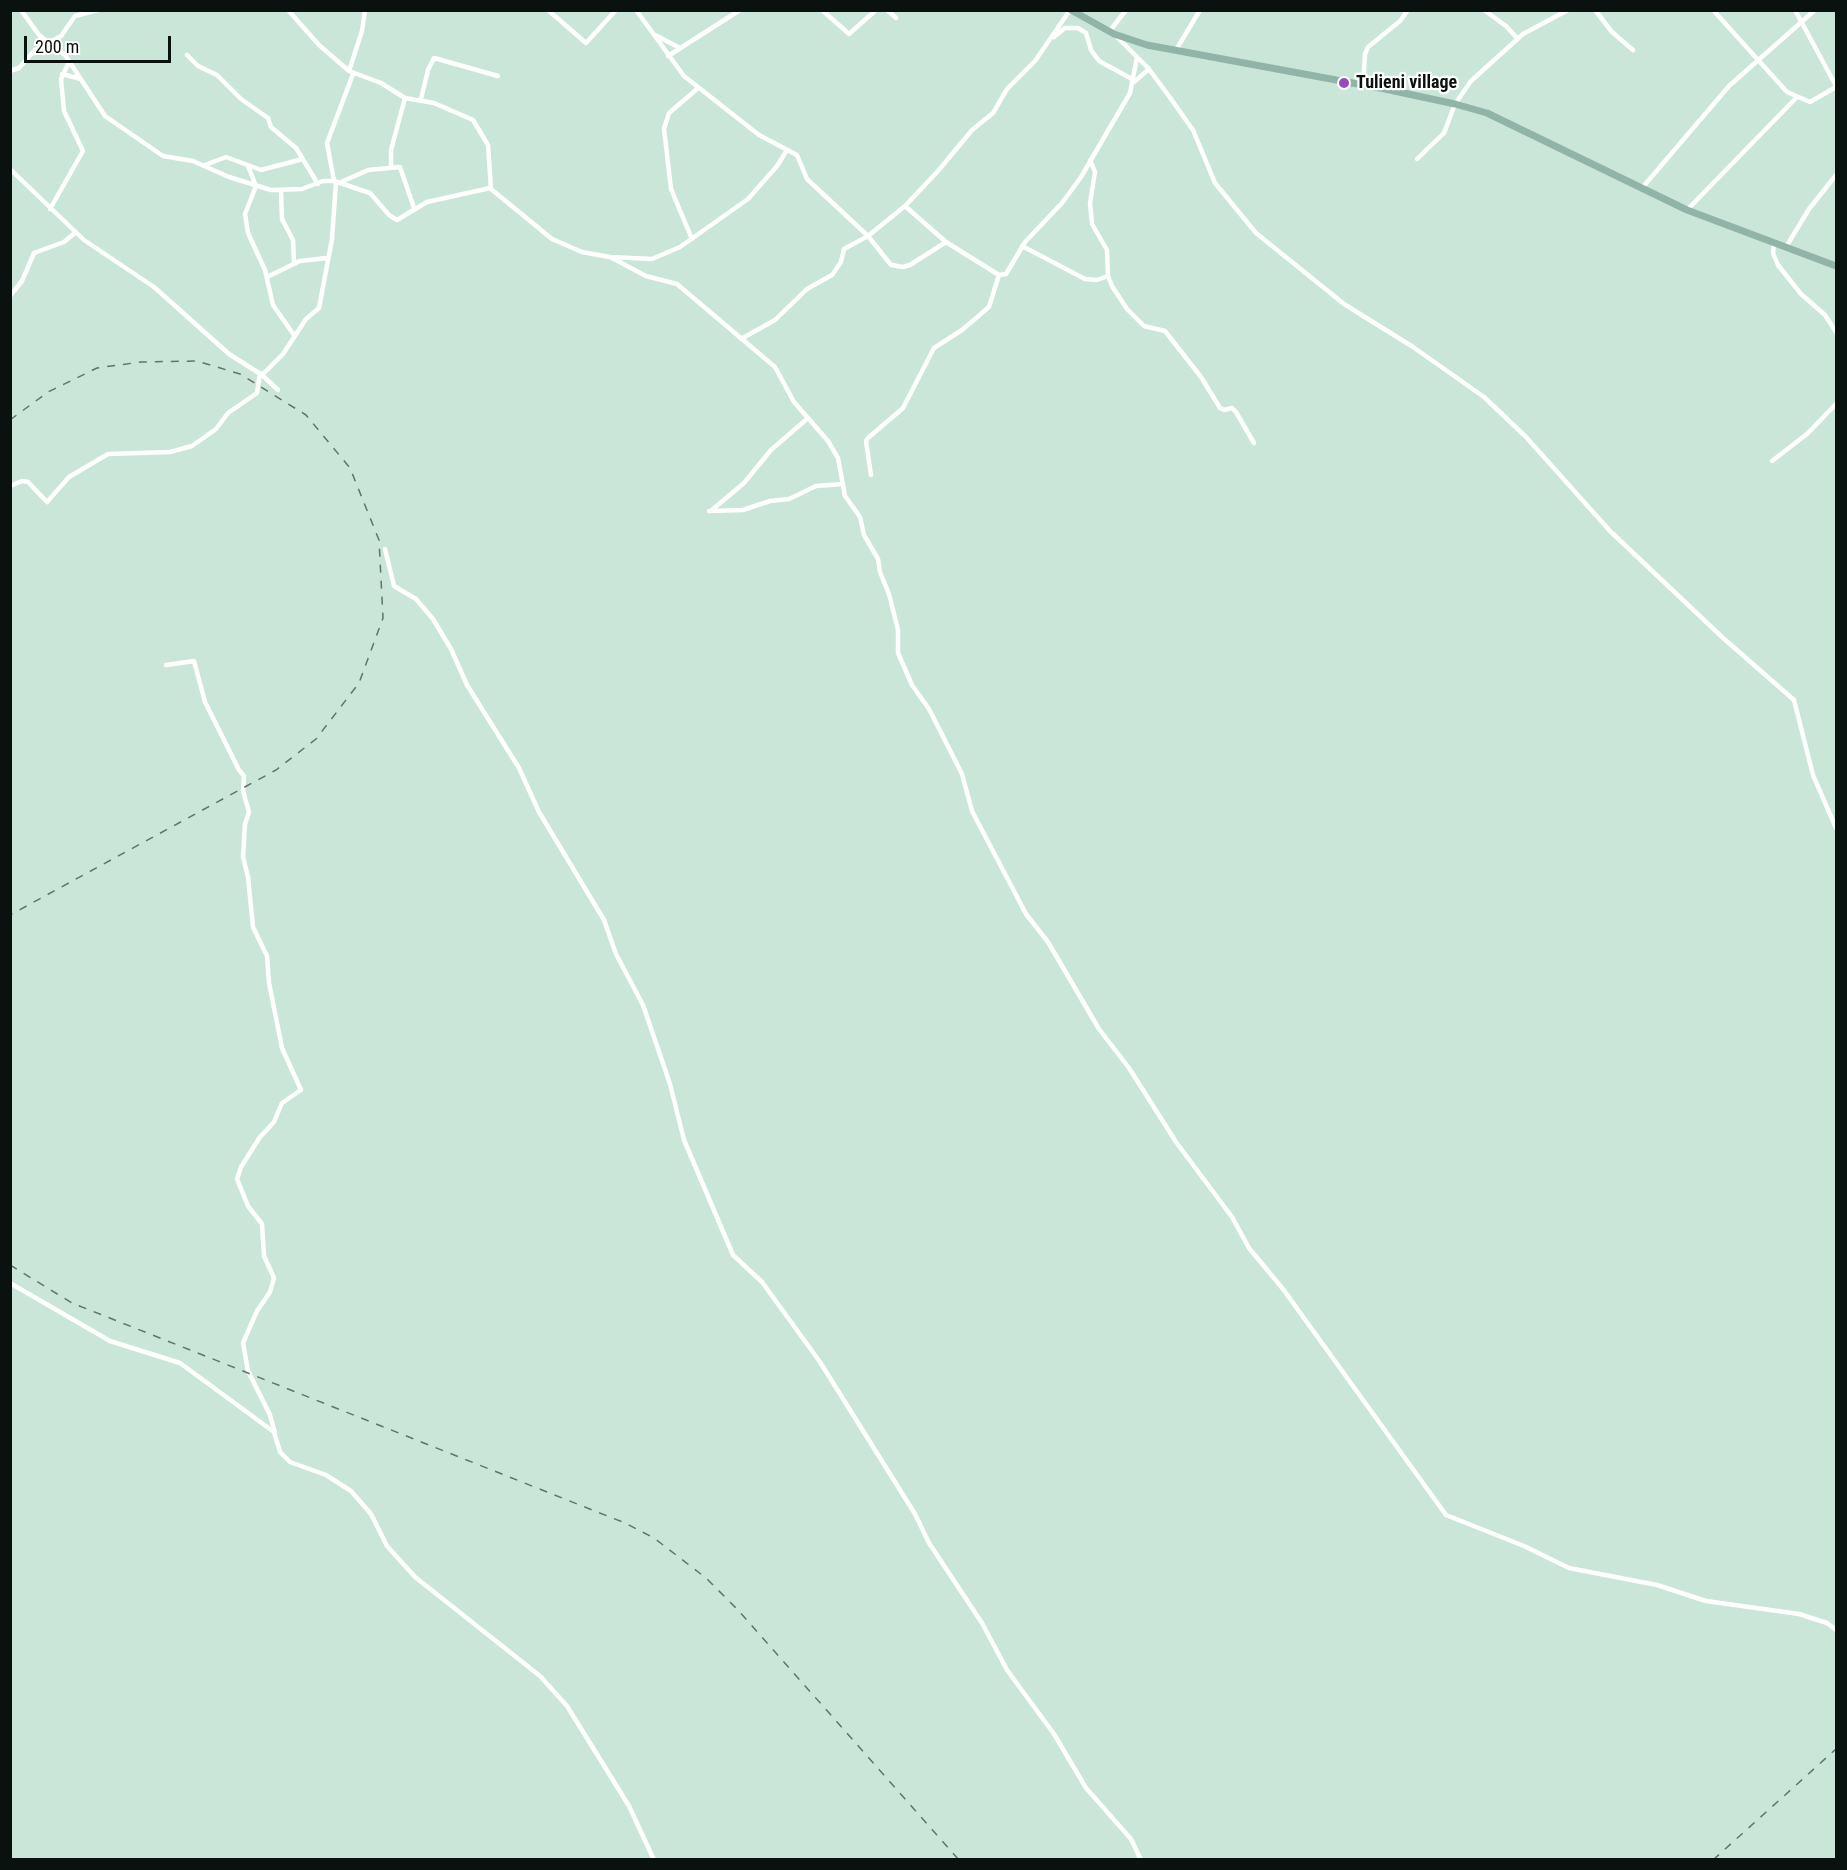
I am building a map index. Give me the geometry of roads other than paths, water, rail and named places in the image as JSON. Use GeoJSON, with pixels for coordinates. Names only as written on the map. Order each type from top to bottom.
{"type":"FeatureCollection","features":[{"type":"Feature","properties":{"kind":"street"},"geometry":{"type":"LineString","coordinates":[[21,10],[39,35],[42,46]]}},
{"type":"Feature","properties":{"kind":"street"},"geometry":{"type":"LineString","coordinates":[[10,71],[19,68],[32,52],[61,36],[75,15],[98,10]]}},
{"type":"Feature","properties":{"kind":"street"},"geometry":{"type":"LineString","coordinates":[[288,10],[318,45],[351,73],[381,83],[405,98],[421,99],[464,115],[478,125],[490,153],[490,188],[505,203],[559,243],[582,252],[610,257],[652,259],[667,255],[748,200],[777,166],[787,150]]}},
{"type":"Feature","properties":{"kind":"street"},"geometry":{"type":"LineString","coordinates":[[10,486],[22,481],[28,482],[47,502],[69,477],[108,454],[170,452],[192,446],[216,429],[228,413],[257,393],[261,374],[283,354],[306,319],[319,308],[334,219],[336,182],[327,143],[351,73],[365,10]]}},
{"type":"Feature","properties":{"kind":"street"},"geometry":{"type":"LineString","coordinates":[[548,10],[586,43],[616,10]]}},
{"type":"Feature","properties":{"kind":"street"},"geometry":{"type":"LineString","coordinates":[[636,10],[668,56],[697,89],[730,111],[759,135],[800,158],[811,183],[868,236],[888,262],[896,268],[921,260],[946,242]]}},
{"type":"Feature","properties":{"kind":"street"},"geometry":{"type":"LineString","coordinates":[[668,56],[740,10]]}},
{"type":"Feature","properties":{"kind":"street"},"geometry":{"type":"LineString","coordinates":[[822,10],[849,34],[876,10]]}},
{"type":"Feature","properties":{"kind":"street"},"geometry":{"type":"LineString","coordinates":[[887,10],[897,18]]}},
{"type":"Feature","properties":{"kind":"street"},"geometry":{"type":"LineString","coordinates":[[741,339],[775,320],[807,289],[832,275],[840,265],[844,249],[868,236],[905,206],[972,130],[993,113],[1007,89],[1030,67],[1071,10],[1112,33],[1176,50],[1455,104],[1505,120],[1687,210],[1836,266]]}},
{"type":"Feature","properties":{"kind":"street"},"geometry":{"type":"LineString","coordinates":[[1112,33],[1126,10]]}},
{"type":"Feature","properties":{"kind":"street"},"geometry":{"type":"LineString","coordinates":[[1176,50],[1200,10]]}},
{"type":"Feature","properties":{"kind":"street"},"geometry":{"type":"LineString","coordinates":[[1363,85],[1368,47],[1400,21],[1408,10]]}},
{"type":"Feature","properties":{"kind":"street"},"geometry":{"type":"LineString","coordinates":[[1484,10],[1506,26],[1517,38]]}},
{"type":"Feature","properties":{"kind":"street"},"geometry":{"type":"LineString","coordinates":[[1418,159],[1444,134],[1455,104],[1471,81],[1517,38],[1568,10]]}},
{"type":"Feature","properties":{"kind":"street"},"geometry":{"type":"LineString","coordinates":[[1595,10],[1612,32],[1633,50]]}},
{"type":"Feature","properties":{"kind":"street"},"geometry":{"type":"LineString","coordinates":[[1713,10],[1745,48],[1759,59],[1783,89],[1806,101],[1814,101],[1836,87],[1795,10]]}},
{"type":"Feature","properties":{"kind":"street"},"geometry":{"type":"LineString","coordinates":[[1642,188],[1719,97],[1815,10]]}},
{"type":"Feature","properties":{"kind":"street"},"geometry":{"type":"LineString","coordinates":[[1052,38],[1065,28],[1078,28],[1086,33],[1091,50],[1099,61],[1134,81]]}},
{"type":"Feature","properties":{"kind":"street"},"geometry":{"type":"LineString","coordinates":[[1112,33],[1149,69],[1192,130],[1215,183],[1256,233],[1344,304],[1413,347],[1484,397],[1526,436],[1610,531],[1722,637],[1794,700],[1814,775],[1836,828]]}},
{"type":"Feature","properties":{"kind":"street"},"geometry":{"type":"LineString","coordinates":[[39,35],[50,42],[69,62],[100,110],[111,122],[159,155],[205,165],[256,186],[281,191],[309,188],[318,184],[336,182],[368,170],[399,166],[403,170],[414,208]]}},
{"type":"Feature","properties":{"kind":"street"},"geometry":{"type":"LineString","coordinates":[[655,35],[680,48]]}},
{"type":"Feature","properties":{"kind":"street"},"geometry":{"type":"LineString","coordinates":[[187,55],[201,68],[217,75],[241,99],[265,116],[272,127],[296,148],[318,184]]}},
{"type":"Feature","properties":{"kind":"street"},"geometry":{"type":"LineString","coordinates":[[905,206],[946,242],[999,275],[1006,274],[1022,246],[1062,203],[1090,160],[1134,81],[1137,57]]}},
{"type":"Feature","properties":{"kind":"street"},"geometry":{"type":"LineString","coordinates":[[421,99],[428,70],[434,58],[498,76]]}},
{"type":"Feature","properties":{"kind":"street"},"geometry":{"type":"LineString","coordinates":[[50,209],[83,151],[66,118],[62,74],[69,62]]}},
{"type":"Feature","properties":{"kind":"street"},"geometry":{"type":"LineString","coordinates":[[1134,81],[1149,69]]}},
{"type":"Feature","properties":{"kind":"street"},"geometry":{"type":"LineString","coordinates":[[1829,74],[1836,70]]}},
{"type":"Feature","properties":{"kind":"street"},"geometry":{"type":"LineString","coordinates":[[62,74],[81,79]]}},
{"type":"Feature","properties":{"kind":"street"},"geometry":{"type":"LineString","coordinates":[[692,239],[671,189],[664,129],[669,113],[697,89]]}},
{"type":"Feature","properties":{"kind":"street"},"geometry":{"type":"LineString","coordinates":[[1687,210],[1797,97]]}},
{"type":"Feature","properties":{"kind":"street"},"geometry":{"type":"LineString","coordinates":[[391,167],[391,150],[405,98]]}},
{"type":"Feature","properties":{"kind":"street"},"geometry":{"type":"LineString","coordinates":[[205,165],[226,157],[248,166],[264,169],[303,159]]}},
{"type":"Feature","properties":{"kind":"street"},"geometry":{"type":"LineString","coordinates":[[1090,160],[1095,171],[1090,203],[1091,219],[1095,234],[1107,250],[1108,276],[1127,309],[1148,329],[1160,328],[1164,331],[1201,377],[1220,408],[1224,410],[1232,408],[1236,412],[1254,443]]}},
{"type":"Feature","properties":{"kind":"street"},"geometry":{"type":"LineString","coordinates":[[248,166],[256,186],[245,214],[246,228],[267,276],[273,305],[294,335]]}},
{"type":"Feature","properties":{"kind":"street"},"geometry":{"type":"LineString","coordinates":[[10,169],[76,232],[154,287],[229,354],[261,374],[278,390]]}},
{"type":"Feature","properties":{"kind":"street"},"geometry":{"type":"LineString","coordinates":[[1786,247],[1809,209],[1836,175]]}},
{"type":"Feature","properties":{"kind":"street"},"geometry":{"type":"LineString","coordinates":[[336,182],[370,193],[394,219],[403,218],[414,208],[428,202],[490,188]]}},
{"type":"Feature","properties":{"kind":"street"},"geometry":{"type":"LineString","coordinates":[[281,191],[282,219],[293,240],[294,263]]}},
{"type":"Feature","properties":{"kind":"street"},"geometry":{"type":"LineString","coordinates":[[10,296],[22,281],[34,253],[64,242],[76,232]]}},
{"type":"Feature","properties":{"kind":"street"},"geometry":{"type":"LineString","coordinates":[[1774,243],[1773,253],[1778,265],[1801,294],[1825,315],[1836,332]]}},
{"type":"Feature","properties":{"kind":"street"},"geometry":{"type":"LineString","coordinates":[[1022,246],[1085,279],[1097,280],[1108,276]]}},
{"type":"Feature","properties":{"kind":"street"},"geometry":{"type":"LineString","coordinates":[[610,257],[630,270],[678,284],[775,368],[794,402],[834,450],[845,496],[860,517],[864,535],[878,559],[898,630],[897,650],[910,680],[962,774],[972,811],[1026,914],[1048,942],[1099,1029],[1130,1068],[1183,1153],[1232,1217],[1249,1248],[1359,1393],[1393,1444],[1415,1469],[1444,1513],[1450,1518],[1470,1523],[1569,1568],[1658,1585],[1706,1601],[1805,1616],[1836,1630]]}},
{"type":"Feature","properties":{"kind":"street"},"geometry":{"type":"LineString","coordinates":[[267,276],[294,263],[327,258]]}},
{"type":"Feature","properties":{"kind":"street"},"geometry":{"type":"LineString","coordinates":[[871,475],[866,441],[903,408],[934,348],[962,330],[989,307],[999,275]]}},
{"type":"Feature","properties":{"kind":"street"},"geometry":{"type":"LineString","coordinates":[[1772,461],[1807,434],[1836,404]]}},
{"type":"Feature","properties":{"kind":"street"},"geometry":{"type":"LineString","coordinates":[[808,418],[771,450],[744,483],[711,510],[743,510],[789,499],[816,486],[843,484]]}},
{"type":"Feature","properties":{"kind":"street"},"geometry":{"type":"LineString","coordinates":[[385,549],[394,586],[416,599],[434,619],[467,685],[519,768],[538,812],[604,920],[616,954],[643,1005],[670,1084],[684,1140],[733,1255],[776,1299],[820,1362],[915,1514],[932,1548],[982,1623],[1007,1670],[1054,1734],[1086,1788],[1131,1839],[1140,1860]]}},
{"type":"Feature","properties":{"kind":"street"},"geometry":{"type":"LineString","coordinates":[[166,665],[194,661],[205,702],[244,776],[243,791],[249,812],[245,824],[243,857],[248,877],[252,923],[256,938],[267,956],[269,983],[282,1048],[301,1090],[282,1103],[274,1122],[260,1137],[241,1167],[237,1179],[248,1206],[262,1224],[264,1256],[274,1278],[270,1292],[257,1311],[243,1343],[248,1371],[270,1415],[280,1452],[284,1458],[301,1467],[330,1477],[351,1491],[371,1514],[387,1546],[415,1577],[492,1636],[553,1689],[574,1714],[602,1758],[654,1860]]}},
{"type":"Feature","properties":{"kind":"street"},"geometry":{"type":"LineString","coordinates":[[10,1283],[110,1341],[180,1363],[274,1432]]}},
{"type":"Feature","properties":{"kind":"railway"},"geometry":{"type":"LineString","coordinates":[[10,420],[48,392],[97,368],[141,362],[197,361],[240,374],[306,415],[350,468],[379,540],[383,618],[359,683],[316,739],[276,770],[10,915]]}},
{"type":"Feature","properties":{"kind":"railway"},"geometry":{"type":"LineString","coordinates":[[10,1265],[72,1303],[625,1523],[654,1538],[706,1578],[738,1610],[959,1860]]}},
{"type":"Feature","properties":{"kind":"railway"},"geometry":{"type":"LineString","coordinates":[[1713,1860],[1836,1749]]}},
{"type":"Feature","properties":{"kind":"place","name":"Tulieni village"},"geometry":{"type":"Point","coordinates":[1344,83]}}]}
